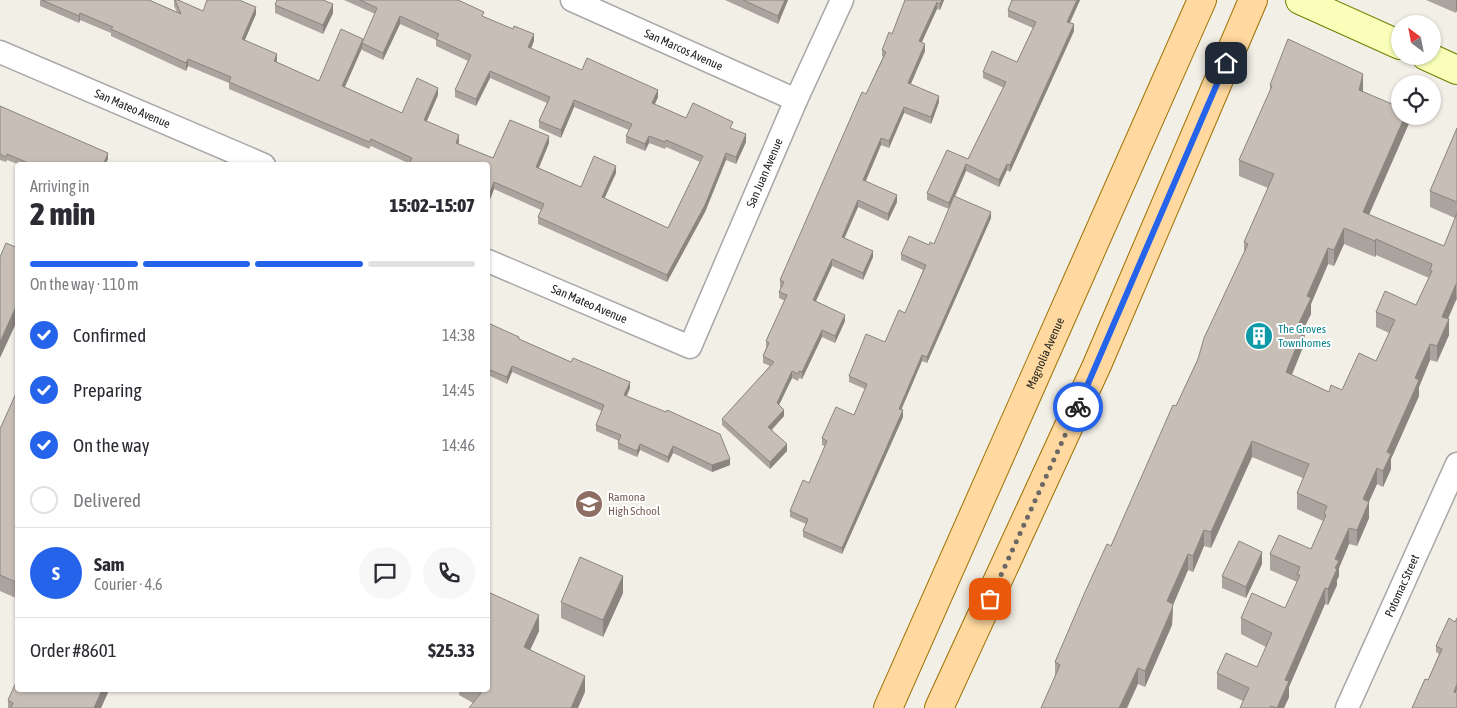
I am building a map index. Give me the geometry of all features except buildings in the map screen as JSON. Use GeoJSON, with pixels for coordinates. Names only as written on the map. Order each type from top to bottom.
{"type":"FeatureCollection","features":[{"type":"Feature","properties":{"kind":"main road","name":"Magnolia Avenue"},"geometry":{"type":"LineString","coordinates":[[888,708],[1202,0]]}},
{"type":"Feature","properties":{"kind":"main road"},"geometry":{"type":"LineString","coordinates":[[940,708],[1097,365],[1253,0]]}},
{"type":"Feature","properties":{"kind":"main road"},"geometry":{"type":"LineString","coordinates":[[1300,0],[1391,41]]}},
{"type":"Feature","properties":{"kind":"main road"},"geometry":{"type":"LineString","coordinates":[[1441,63],[1457,70]]}},
{"type":"Feature","properties":{"kind":"street","name":"San Marcos Avenue"},"geometry":{"type":"LineString","coordinates":[[572,0],[796,100]]}},
{"type":"Feature","properties":{"kind":"street","name":"San Juan Avenue"},"geometry":{"type":"LineString","coordinates":[[690,348],[796,100],[842,0]]}},
{"type":"Feature","properties":{"kind":"street","name":"San Mateo Avenue"},"geometry":{"type":"LineString","coordinates":[[0,52],[257,162]]}},
{"type":"Feature","properties":{"kind":"street","name":"San Mateo Avenue"},"geometry":{"type":"LineString","coordinates":[[490,262],[690,348]]}},
{"type":"Feature","properties":{"kind":"street","name":"Potomac Street"},"geometry":{"type":"LineString","coordinates":[[1347,708],[1457,464]]}},
{"type":"Feature","properties":{"kind":"way so far"},"geometry":{"type":"LineString","coordinates":[[990,599],[1078,407]]}},
{"type":"Feature","properties":{"kind":"place","name":"The Groves Townhomes"},"geometry":{"type":"Point","coordinates":[1259,336]}},
{"type":"Feature","properties":{"kind":"place","name":"Ramona High School"},"geometry":{"type":"Point","coordinates":[589,504]}},
{"type":"Feature","properties":{"kind":"route"},"geometry":{"type":"LineString","coordinates":[[1078,407],[1226,63]]}}]}
